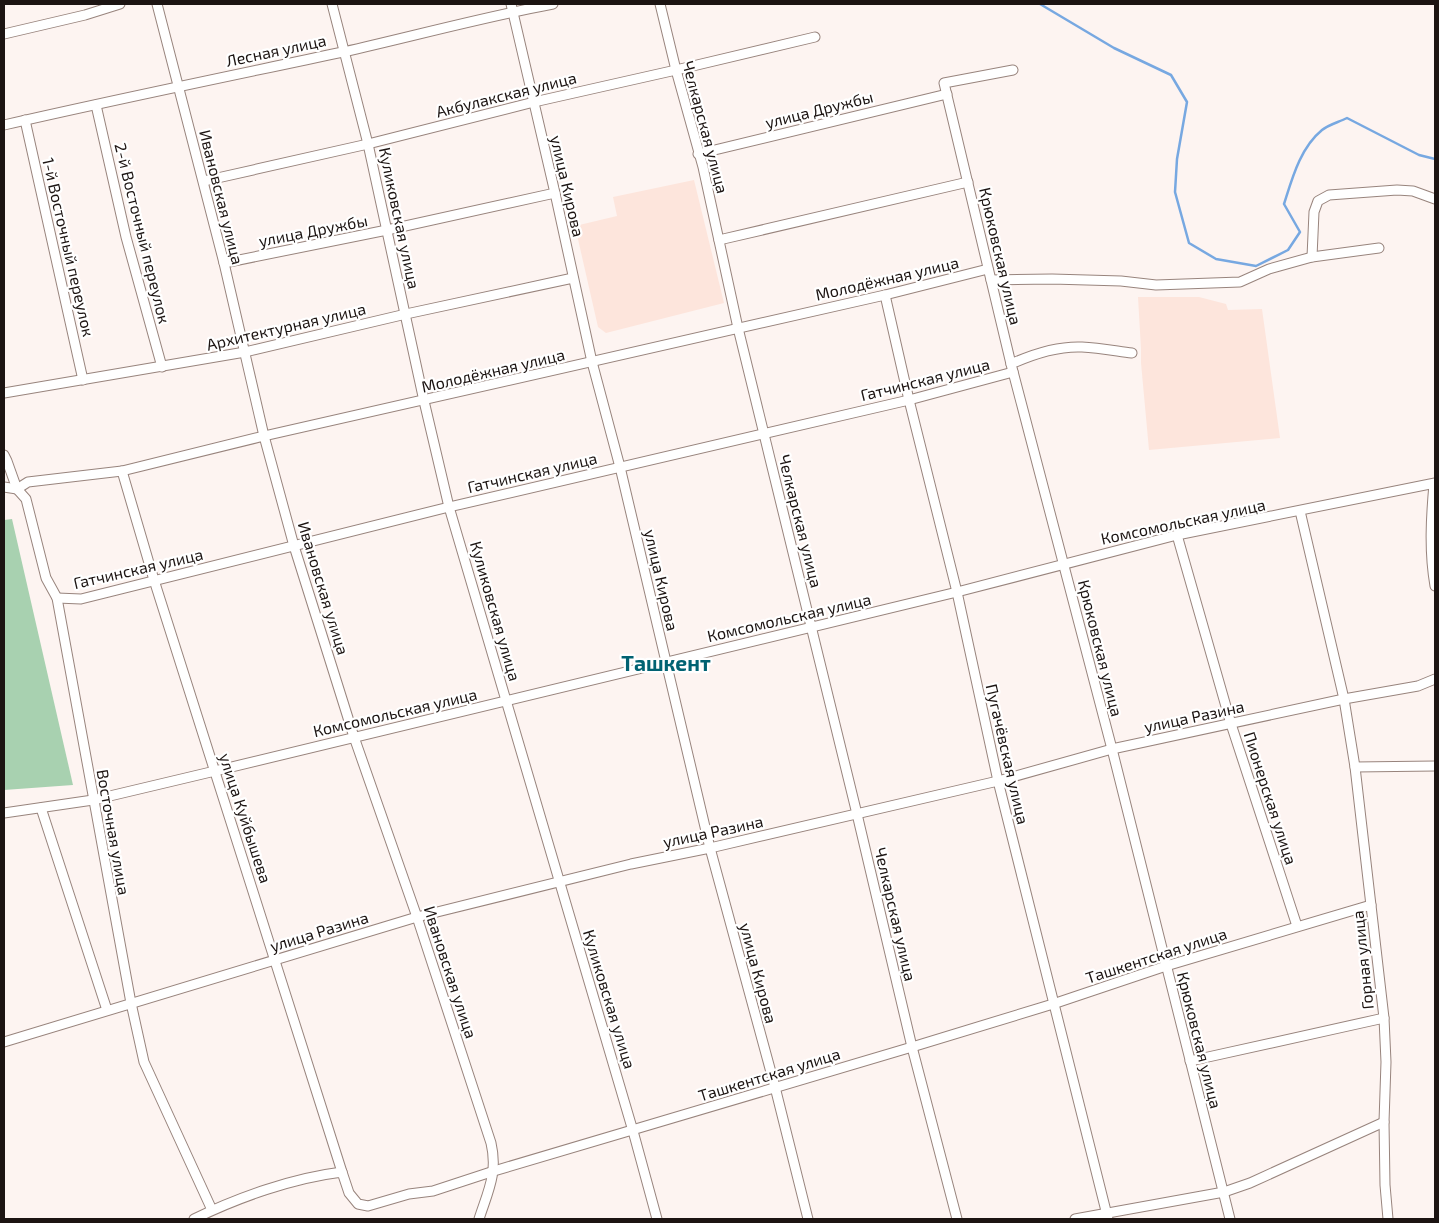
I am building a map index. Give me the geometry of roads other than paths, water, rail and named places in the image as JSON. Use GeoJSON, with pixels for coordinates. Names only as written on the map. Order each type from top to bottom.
{"type":"FeatureCollection","features":[{"type":"Feature","properties":{"kind":"street"},"geometry":{"type":"LineString","coordinates":[[4,34],[85,15],[120,4]]}},
{"type":"Feature","properties":{"kind":"street","name":"Ивановская улица"},"geometry":{"type":"LineString","coordinates":[[157,4],[204,181],[264,436],[294,546],[354,737],[418,916],[491,1143],[494,1171]]}},
{"type":"Feature","properties":{"kind":"street","name":"Куликовская улица"},"geometry":{"type":"LineString","coordinates":[[332,4],[368,144],[424,401],[450,507],[633,1131],[657,1219]]}},
{"type":"Feature","properties":{"kind":"street","name":"Лесная улица"},"geometry":{"type":"LineString","coordinates":[[4,125],[344,51],[512,8],[553,4]]}},
{"type":"Feature","properties":{"kind":"street","name":"Челкарская улица"},"geometry":{"type":"LineString","coordinates":[[660,4],[702,167],[738,328],[812,627],[912,1047],[957,1219]]}},
{"type":"Feature","properties":{"kind":"street","name":"улица Кирова"},"geometry":{"type":"LineString","coordinates":[[512,8],[592,362],[620,467],[710,848],[775,1087],[808,1219]]}},
{"type":"Feature","properties":{"kind":"street","name":"Акбулакская улица"},"geometry":{"type":"LineString","coordinates":[[204,181],[368,144],[534,102],[815,37]]}},
{"type":"Feature","properties":{"kind":"street","name":"Крюковская улица"},"geometry":{"type":"LineString","coordinates":[[1013,70],[944,83],[1012,368],[1112,749],[1230,1219]]}},
{"type":"Feature","properties":{"kind":"street","name":"улица Дружбы"},"geometry":{"type":"LineString","coordinates":[[698,154],[947,94]]}},
{"type":"Feature","properties":{"kind":"street","name":"2-й Восточный переулок"},"geometry":{"type":"LineString","coordinates":[[96,105],[126,237],[162,367]]}},
{"type":"Feature","properties":{"kind":"street","name":"1-й Восточный переулок"},"geometry":{"type":"LineString","coordinates":[[25,120],[83,380]]}},
{"type":"Feature","properties":{"kind":"street"},"geometry":{"type":"LineString","coordinates":[[719,240],[968,182]]}},
{"type":"Feature","properties":{"kind":"street"},"geometry":{"type":"LineString","coordinates":[[1312,257],[1314,212],[1318,201],[1328,195],[1397,190],[1413,191],[1435,199]]}},
{"type":"Feature","properties":{"kind":"street","name":"улица Дружбы"},"geometry":{"type":"LineString","coordinates":[[224,263],[387,230],[555,192]]}},
{"type":"Feature","properties":{"kind":"street"},"geometry":{"type":"LineString","coordinates":[[991,280],[1121,281],[1156,285],[1240,282],[1270,269],[1312,257],[1379,248]]}},
{"type":"Feature","properties":{"kind":"street","name":"Молодёжная улица"},"geometry":{"type":"LineString","coordinates":[[4,487],[17,489],[28,482],[122,471],[264,436],[885,295],[988,269]]}},
{"type":"Feature","properties":{"kind":"street","name":"Архитектурная улица"},"geometry":{"type":"LineString","coordinates":[[4,393],[245,352],[406,314],[573,278]]}},
{"type":"Feature","properties":{"kind":"street","name":"Пугачёвская улица"},"geometry":{"type":"LineString","coordinates":[[885,295],[957,592],[998,781],[1107,1216]]}},
{"type":"Feature","properties":{"kind":"street","name":"Гатчинская улица"},"geometry":{"type":"LineString","coordinates":[[57,598],[81,599],[450,507],[909,400],[1012,368],[1044,352],[1082,347],[1132,353]]}},
{"type":"Feature","properties":{"kind":"street","name":"Восточная улица"},"geometry":{"type":"LineString","coordinates":[[4,455],[17,489],[26,499],[46,578],[57,598],[131,1003],[144,1062],[212,1210]]}},
{"type":"Feature","properties":{"kind":"street","name":"улица Куйбышева"},"geometry":{"type":"LineString","coordinates":[[122,471],[154,580],[342,1172]]}},
{"type":"Feature","properties":{"kind":"street"},"geometry":{"type":"LineString","coordinates":[[1435,483],[1432,506],[1432,565],[1435,586]]}},
{"type":"Feature","properties":{"kind":"street","name":"Комсомольская улица"},"geometry":{"type":"LineString","coordinates":[[4,813],[93,800],[957,592],[1177,535],[1435,483]]}},
{"type":"Feature","properties":{"kind":"street","name":"Горная улица"},"geometry":{"type":"LineString","coordinates":[[1300,511],[1344,700],[1355,767],[1384,1018],[1386,1062],[1384,1122],[1388,1219]]}},
{"type":"Feature","properties":{"kind":"street","name":"Пионерская улица"},"geometry":{"type":"LineString","coordinates":[[1177,535],[1231,724],[1297,926]]}},
{"type":"Feature","properties":{"kind":"street","name":"улица Разина"},"geometry":{"type":"LineString","coordinates":[[4,1042],[418,916],[631,864],[710,848],[998,781],[1112,749],[1418,686],[1435,679]]}},
{"type":"Feature","properties":{"kind":"street"},"geometry":{"type":"LineString","coordinates":[[1355,767],[1435,766]]}},
{"type":"Feature","properties":{"kind":"street"},"geometry":{"type":"LineString","coordinates":[[41,808],[107,1010]]}},
{"type":"Feature","properties":{"kind":"street","name":"Ташкентская улица"},"geometry":{"type":"LineString","coordinates":[[342,1172],[350,1193],[358,1204],[368,1206],[409,1194],[433,1191],[494,1171],[912,1047],[1053,1004],[1166,966],[1371,905]]}},
{"type":"Feature","properties":{"kind":"street"},"geometry":{"type":"LineString","coordinates":[[1190,1061],[1384,1018]]}},
{"type":"Feature","properties":{"kind":"street"},"geometry":{"type":"LineString","coordinates":[[1075,1219],[1107,1216],[1224,1192],[1250,1183],[1384,1122]]}},
{"type":"Feature","properties":{"kind":"street"},"geometry":{"type":"LineString","coordinates":[[479,1219],[494,1171]]}},
{"type":"Feature","properties":{"kind":"street"},"geometry":{"type":"LineString","coordinates":[[194,1219],[212,1210],[281,1185],[319,1175],[342,1172]]}},
{"type":"Feature","properties":{"kind":"waterway"},"geometry":{"type":"LineString","coordinates":[[1040,4],[1114,48],[1171,75],[1187,102],[1177,159],[1175,192],[1189,243],[1216,259],[1256,266],[1288,250],[1300,232],[1284,204],[1290,184],[1302,155],[1314,137],[1330,125],[1347,118],[1419,155],[1435,159]]}},
{"type":"Feature","properties":{"kind":"district","name":"Ташкент"},"geometry":{"type":"Point","coordinates":[666,662]}}]}
